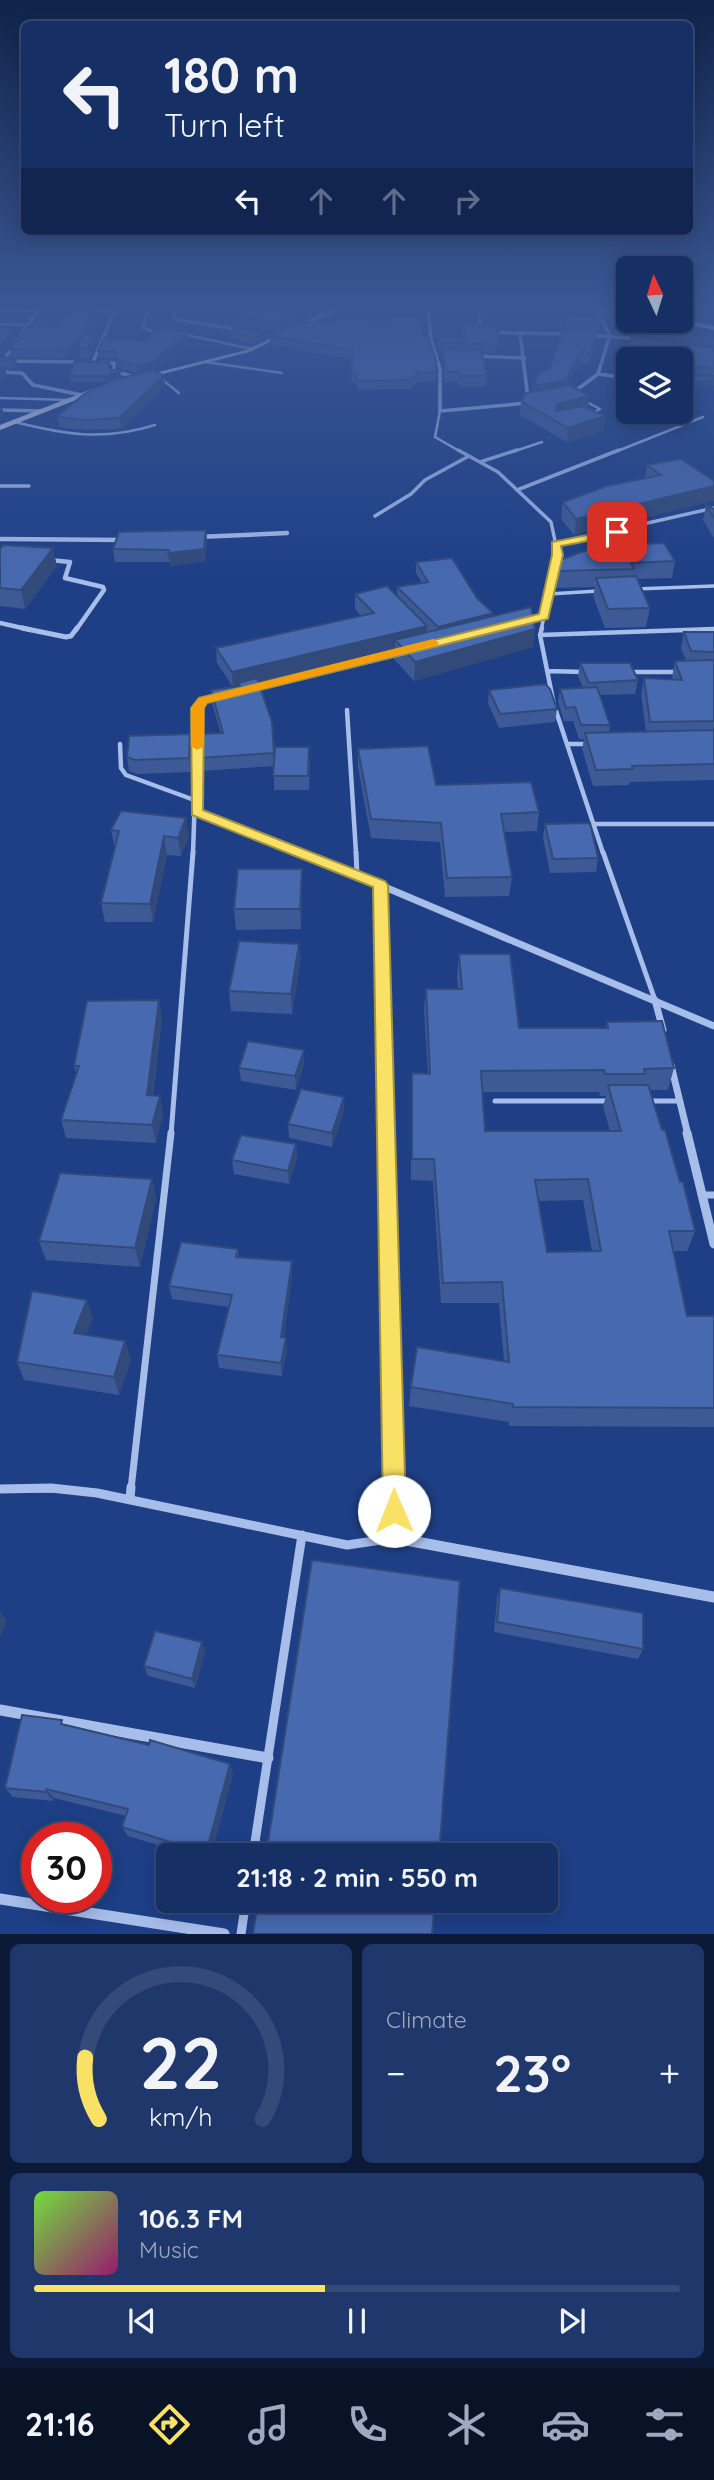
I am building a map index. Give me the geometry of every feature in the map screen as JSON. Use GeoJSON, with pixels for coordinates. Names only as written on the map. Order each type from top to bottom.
{"type":"FeatureCollection","features":[{"type":"Feature","properties":{"kind":"main road"},"geometry":{"type":"LineString","coordinates":[[0,428],[70,400]]}},
{"type":"Feature","properties":{"kind":"street"},"geometry":{"type":"LineString","coordinates":[[440,399],[440,411],[539,401]]}},
{"type":"Feature","properties":{"kind":"street"},"geometry":{"type":"LineString","coordinates":[[0,410],[42,411]]}},
{"type":"Feature","properties":{"kind":"street"},"geometry":{"type":"LineString","coordinates":[[189,538],[287,533]]}},
{"type":"Feature","properties":{"kind":"street"},"geometry":{"type":"LineString","coordinates":[[0,540],[135,540]]}},
{"type":"Feature","properties":{"kind":"street"},"geometry":{"type":"LineString","coordinates":[[0,623],[58,637],[71,636],[104,590],[101,585],[65,578],[70,562],[43,560]]}},
{"type":"Feature","properties":{"kind":"street"},"geometry":{"type":"LineString","coordinates":[[714,1026],[380,885],[395,1538],[714,1597]]}},
{"type":"Feature","properties":{"kind":"street"},"geometry":{"type":"LineString","coordinates":[[655,1000],[664,1038]]}},
{"type":"Feature","properties":{"kind":"street"},"geometry":{"type":"LineString","coordinates":[[667,1050],[714,1244]]}},
{"type":"Feature","properties":{"kind":"street"},"geometry":{"type":"LineString","coordinates":[[0,1710],[268,1758]]}},
{"type":"Feature","properties":{"kind":"street"},"geometry":{"type":"LineString","coordinates":[[0,1899],[224,1934]]}},
{"type":"Feature","properties":{"kind":"lane"},"geometry":{"type":"LineString","coordinates":[[44,399],[70,400]]}},
{"type":"Feature","properties":{"kind":"lane"},"geometry":{"type":"LineString","coordinates":[[581,399],[600,409],[588,415]]}},
{"type":"Feature","properties":{"kind":"lane"},"geometry":{"type":"LineString","coordinates":[[440,411],[435,437],[498,472],[551,522],[558,555],[540,635],[547,671],[593,824],[655,1000]]}},
{"type":"Feature","properties":{"kind":"lane"},"geometry":{"type":"LineString","coordinates":[[517,490],[703,417]]}},
{"type":"Feature","properties":{"kind":"lane"},"geometry":{"type":"LineString","coordinates":[[15,422],[80,437],[117,436],[155,425]]}},
{"type":"Feature","properties":{"kind":"lane"},"geometry":{"type":"LineString","coordinates":[[480,462],[542,442]]}},
{"type":"Feature","properties":{"kind":"lane"},"geometry":{"type":"LineString","coordinates":[[375,516],[411,494],[425,480],[469,456]]}},
{"type":"Feature","properties":{"kind":"lane"},"geometry":{"type":"LineString","coordinates":[[0,486],[29,486]]}},
{"type":"Feature","properties":{"kind":"lane"},"geometry":{"type":"LineString","coordinates":[[555,544],[714,508]]}},
{"type":"Feature","properties":{"kind":"lane"},"geometry":{"type":"LineString","coordinates":[[630,589],[714,586]]}},
{"type":"Feature","properties":{"kind":"lane"},"geometry":{"type":"LineString","coordinates":[[549,594],[603,591]]}},
{"type":"Feature","properties":{"kind":"lane"},"geometry":{"type":"LineString","coordinates":[[520,622],[544,617]]}},
{"type":"Feature","properties":{"kind":"lane"},"geometry":{"type":"LineString","coordinates":[[540,635],[714,629]]}},
{"type":"Feature","properties":{"kind":"lane"},"geometry":{"type":"LineString","coordinates":[[245,690],[405,650]]}},
{"type":"Feature","properties":{"kind":"lane"},"geometry":{"type":"LineString","coordinates":[[547,671],[589,672]]}},
{"type":"Feature","properties":{"kind":"lane"},"geometry":{"type":"LineString","coordinates":[[617,672],[686,672]]}},
{"type":"Feature","properties":{"kind":"lane"},"geometry":{"type":"LineString","coordinates":[[130,1500],[180,1038],[197,812],[198,708],[203,700],[218,697]]}},
{"type":"Feature","properties":{"kind":"lane"},"geometry":{"type":"LineString","coordinates":[[347,710],[357,875]]}},
{"type":"Feature","properties":{"kind":"lane"},"geometry":{"type":"LineString","coordinates":[[120,744],[121,768],[126,775],[197,801]]}},
{"type":"Feature","properties":{"kind":"lane"},"geometry":{"type":"LineString","coordinates":[[567,744],[594,744]]}},
{"type":"Feature","properties":{"kind":"lane"},"geometry":{"type":"LineString","coordinates":[[197,812],[380,885]]}},
{"type":"Feature","properties":{"kind":"lane"},"geometry":{"type":"LineString","coordinates":[[593,824],[714,824]]}},
{"type":"Feature","properties":{"kind":"lane"},"geometry":{"type":"LineString","coordinates":[[495,1101],[614,1101]]}},
{"type":"Feature","properties":{"kind":"lane"},"geometry":{"type":"LineString","coordinates":[[640,1101],[680,1101]]}},
{"type":"Feature","properties":{"kind":"lane"},"geometry":{"type":"LineString","coordinates":[[702,1195],[714,1195]]}},
{"type":"Feature","properties":{"kind":"lane"},"geometry":{"type":"LineString","coordinates":[[0,1489],[51,1488],[130,1500],[347,1545],[395,1538]]}},
{"type":"Feature","properties":{"kind":"lane"},"geometry":{"type":"LineString","coordinates":[[255,1843],[302,1535]]}},
{"type":"Feature","properties":{"kind":"lane"},"geometry":{"type":"LineString","coordinates":[[240,1934],[244,1913]]}},
{"type":"Feature","properties":{"kind":"building"},"geometry":{"type":"Polygon","coordinates":[[[78,399],[139,399],[119,418],[84,420],[57,417],[78,399]]]}},
{"type":"Feature","properties":{"kind":"building"},"geometry":{"type":"Polygon","coordinates":[[[577,399],[557,404],[556,411],[582,406],[605,416],[568,428],[521,401],[577,399]]]}},
{"type":"Feature","properties":{"kind":"building"},"geometry":{"type":"Polygon","coordinates":[[[681,459],[714,481],[714,486],[576,519],[563,502],[607,486],[661,475],[647,465],[681,459]]]}},
{"type":"Feature","properties":{"kind":"building"},"geometry":{"type":"Polygon","coordinates":[[[706,505],[714,509],[714,518],[706,505]]]}},
{"type":"Feature","properties":{"kind":"building"},"geometry":{"type":"Polygon","coordinates":[[[206,530],[204,549],[168,553],[169,550],[113,549],[119,532],[206,530]]]}},
{"type":"Feature","properties":{"kind":"building"},"geometry":{"type":"Polygon","coordinates":[[[664,543],[675,561],[631,563],[634,569],[557,571],[560,560],[598,546],[664,543]]]}},
{"type":"Feature","properties":{"kind":"building"},"geometry":{"type":"Polygon","coordinates":[[[3,545],[53,548],[21,590],[0,588],[0,549],[3,545]]]}},
{"type":"Feature","properties":{"kind":"building"},"geometry":{"type":"Polygon","coordinates":[[[452,558],[477,598],[493,613],[438,627],[397,587],[428,582],[416,562],[452,558]]]}},
{"type":"Feature","properties":{"kind":"building"},"geometry":{"type":"Polygon","coordinates":[[[636,576],[650,608],[608,609],[596,578],[636,576]]]}},
{"type":"Feature","properties":{"kind":"building"},"geometry":{"type":"Polygon","coordinates":[[[387,586],[427,626],[232,672],[216,648],[374,613],[355,594],[387,586]]]}},
{"type":"Feature","properties":{"kind":"building"},"geometry":{"type":"Polygon","coordinates":[[[531,607],[535,629],[415,662],[395,640],[531,607]]]}},
{"type":"Feature","properties":{"kind":"building"},"geometry":{"type":"Polygon","coordinates":[[[684,632],[714,632],[714,652],[691,651],[684,632]]]}},
{"type":"Feature","properties":{"kind":"building"},"geometry":{"type":"Polygon","coordinates":[[[714,660],[714,721],[650,722],[644,678],[682,680],[675,661],[714,660]]]}},
{"type":"Feature","properties":{"kind":"building"},"geometry":{"type":"Polygon","coordinates":[[[580,663],[630,663],[638,680],[589,683],[580,663]]]}},
{"type":"Feature","properties":{"kind":"building"},"geometry":{"type":"Polygon","coordinates":[[[257,678],[272,722],[274,753],[199,758],[200,734],[223,733],[211,690],[240,686],[238,683],[257,678]]]}},
{"type":"Feature","properties":{"kind":"building"},"geometry":{"type":"Polygon","coordinates":[[[545,684],[550,689],[557,709],[500,714],[489,690],[545,684]]]}},
{"type":"Feature","properties":{"kind":"building"},"geometry":{"type":"Polygon","coordinates":[[[597,687],[610,725],[581,725],[575,707],[566,708],[560,689],[597,687]]]}},
{"type":"Feature","properties":{"kind":"building"},"geometry":{"type":"Polygon","coordinates":[[[714,730],[714,764],[632,766],[633,769],[596,770],[585,733],[714,730]]]}},
{"type":"Feature","properties":{"kind":"building"},"geometry":{"type":"Polygon","coordinates":[[[190,734],[189,758],[135,760],[127,757],[129,736],[190,734]]]}},
{"type":"Feature","properties":{"kind":"building"},"geometry":{"type":"Polygon","coordinates":[[[428,746],[436,785],[531,782],[539,812],[501,814],[512,877],[447,878],[441,823],[371,819],[358,749],[428,746]]]}},
{"type":"Feature","properties":{"kind":"building"},"geometry":{"type":"Polygon","coordinates":[[[275,747],[309,747],[308,776],[273,776],[275,747]]]}},
{"type":"Feature","properties":{"kind":"building"},"geometry":{"type":"Polygon","coordinates":[[[121,811],[186,818],[178,838],[164,836],[150,904],[101,903],[119,831],[111,830],[121,811]]]}},
{"type":"Feature","properties":{"kind":"building"},"geometry":{"type":"Polygon","coordinates":[[[590,823],[598,858],[553,859],[545,824],[590,823]]]}},
{"type":"Feature","properties":{"kind":"building"},"geometry":{"type":"Polygon","coordinates":[[[238,869],[302,869],[300,909],[234,909],[238,869]]]}},
{"type":"Feature","properties":{"kind":"building"},"geometry":{"type":"Polygon","coordinates":[[[239,941],[299,944],[291,994],[229,991],[239,941]]]}},
{"type":"Feature","properties":{"kind":"building"},"geometry":{"type":"Polygon","coordinates":[[[459,954],[510,954],[519,1028],[608,1028],[607,1022],[662,1021],[674,1068],[644,1069],[645,1074],[605,1074],[604,1070],[481,1071],[485,1131],[621,1131],[608,1085],[648,1085],[680,1182],[683,1182],[695,1231],[669,1231],[687,1316],[714,1316],[714,1408],[513,1407],[513,1404],[411,1387],[417,1347],[509,1362],[502,1282],[443,1283],[434,1159],[412,1159],[412,1073],[430,1074],[426,989],[462,989],[459,954]],[[588,1179],[535,1180],[547,1252],[601,1251],[588,1179]]]}},
{"type":"Feature","properties":{"kind":"building"},"geometry":{"type":"Polygon","coordinates":[[[159,1000],[147,1095],[160,1096],[152,1125],[61,1120],[79,1066],[74,1066],[87,1001],[159,1000]]]}},
{"type":"Feature","properties":{"kind":"building"},"geometry":{"type":"Polygon","coordinates":[[[248,1041],[304,1050],[295,1076],[239,1068],[248,1041]]]}},
{"type":"Feature","properties":{"kind":"building"},"geometry":{"type":"Polygon","coordinates":[[[301,1089],[344,1097],[332,1133],[288,1124],[301,1089]]]}},
{"type":"Feature","properties":{"kind":"building"},"geometry":{"type":"Polygon","coordinates":[[[241,1135],[296,1144],[288,1171],[232,1160],[241,1135]]]}},
{"type":"Feature","properties":{"kind":"building"},"geometry":{"type":"Polygon","coordinates":[[[60,1173],[152,1179],[135,1248],[39,1241],[60,1173]]]}},
{"type":"Feature","properties":{"kind":"building"},"geometry":{"type":"Polygon","coordinates":[[[181,1242],[238,1249],[236,1257],[292,1261],[281,1337],[286,1338],[281,1363],[217,1355],[232,1295],[169,1286],[181,1242]]]}},
{"type":"Feature","properties":{"kind":"building"},"geometry":{"type":"Polygon","coordinates":[[[32,1291],[87,1300],[74,1333],[125,1341],[114,1377],[17,1362],[32,1291]]]}},
{"type":"Feature","properties":{"kind":"building"},"geometry":{"type":"Polygon","coordinates":[[[312,1560],[460,1581],[440,1843],[268,1843],[312,1560]]]}},
{"type":"Feature","properties":{"kind":"building"},"geometry":{"type":"Polygon","coordinates":[[[500,1588],[643,1613],[643,1649],[497,1622],[500,1588]]]}},
{"type":"Feature","properties":{"kind":"building"},"geometry":{"type":"Polygon","coordinates":[[[155,1631],[202,1642],[192,1679],[144,1666],[155,1631]]]}},
{"type":"Feature","properties":{"kind":"building"},"geometry":{"type":"Polygon","coordinates":[[[22,1715],[62,1720],[61,1724],[149,1745],[150,1740],[230,1764],[209,1843],[174,1843],[122,1827],[128,1809],[46,1789],[46,1792],[5,1788],[22,1715]]]}},
{"type":"Feature","properties":{"kind":"building"},"geometry":{"type":"Polygon","coordinates":[[[256,1913],[434,1913],[432,1934],[253,1934],[256,1913]]]}},
{"type":"Feature","properties":{"kind":"slow traffic"},"geometry":{"type":"LineString","coordinates":[[197,746],[198,708],[203,700],[433,643]]}},
{"type":"Feature","properties":{"kind":"route"},"geometry":{"type":"LineString","coordinates":[[394,1511],[380,885],[197,812],[198,708],[203,700],[544,617],[558,555],[555,544],[617,532]]}}]}
